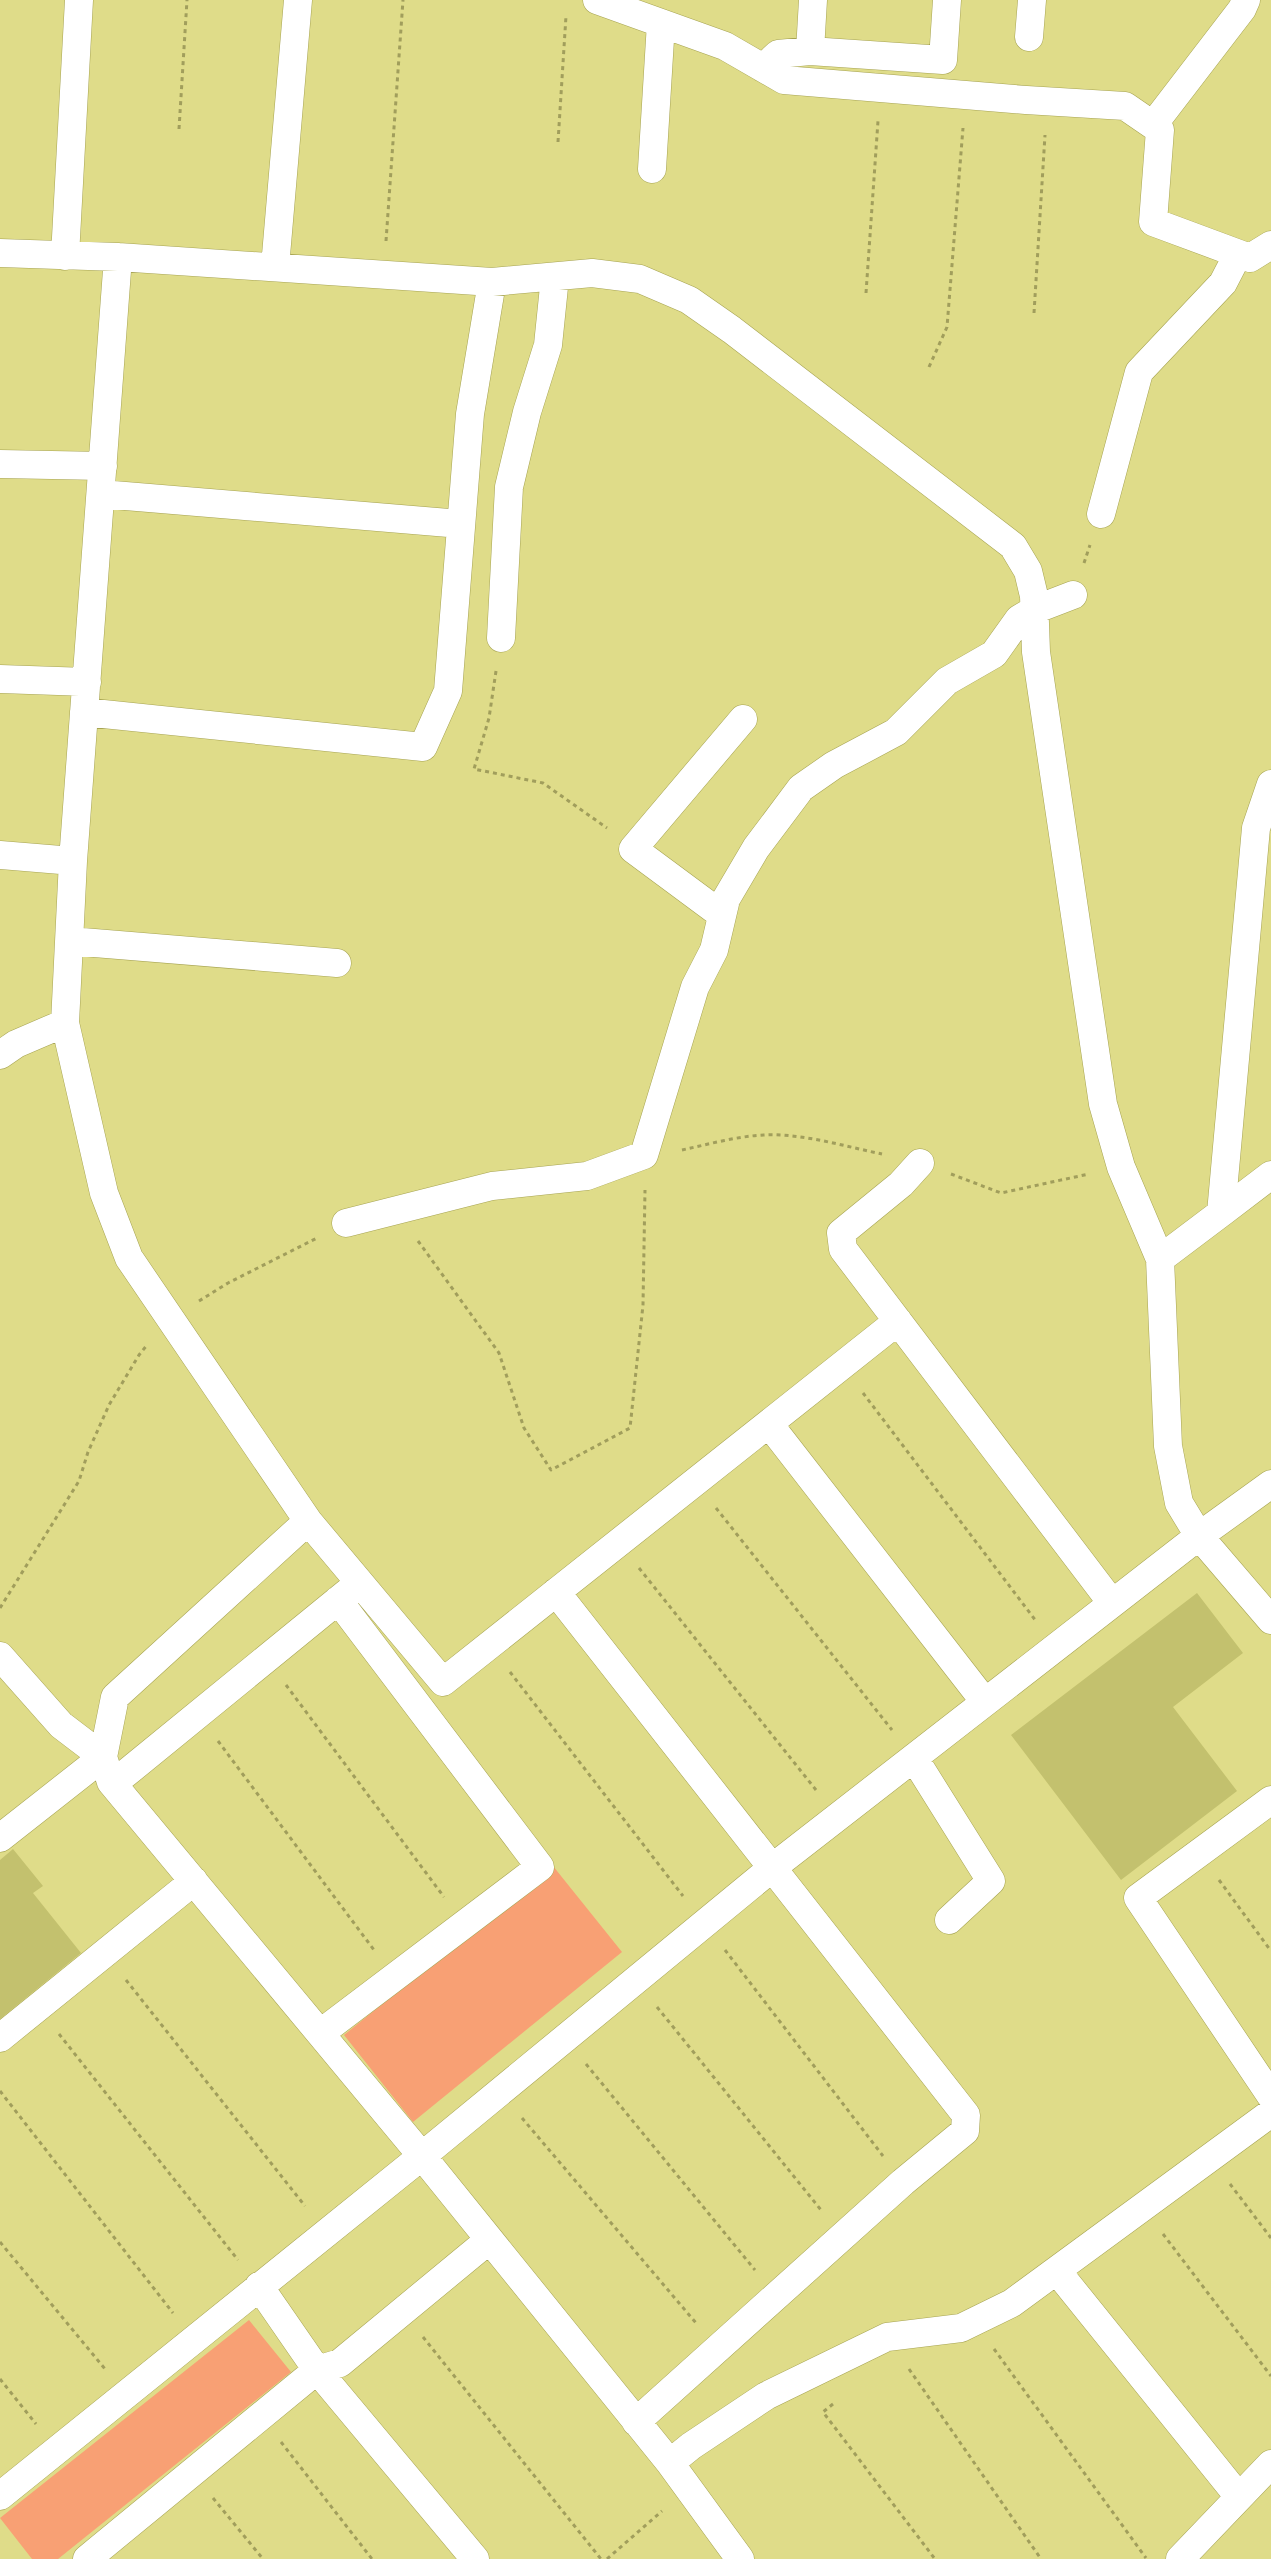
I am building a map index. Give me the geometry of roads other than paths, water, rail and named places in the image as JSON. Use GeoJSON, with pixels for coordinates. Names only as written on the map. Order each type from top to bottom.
{"type":"FeatureCollection","features":[{"type":"Feature","properties":{"kind":"street"},"geometry":{"type":"LineString","coordinates":[[65,256],[79,0]]}},
{"type":"Feature","properties":{"kind":"street"},"geometry":{"type":"LineString","coordinates":[[276,268],[298,0]]}},
{"type":"Feature","properties":{"kind":"street"},"geometry":{"type":"LineString","coordinates":[[597,0],[725,46],[784,80],[1047,102],[1125,106],[1160,130],[1154,222],[1250,258],[1271,245]]}},
{"type":"Feature","properties":{"kind":"street"},"geometry":{"type":"LineString","coordinates":[[810,51],[813,0]]}},
{"type":"Feature","properties":{"kind":"street"},"geometry":{"type":"LineString","coordinates":[[763,68],[778,54],[810,51],[943,60],[948,0]]}},
{"type":"Feature","properties":{"kind":"street"},"geometry":{"type":"LineString","coordinates":[[1029,37],[1032,0]]}},
{"type":"Feature","properties":{"kind":"street"},"geometry":{"type":"LineString","coordinates":[[1153,125],[1242,9],[1246,0]]}},
{"type":"Feature","properties":{"kind":"street"},"geometry":{"type":"LineString","coordinates":[[652,169],[661,23]]}},
{"type":"Feature","properties":{"kind":"street"},"geometry":{"type":"LineString","coordinates":[[0,253],[118,257],[492,282],[592,273],[640,279],[688,300],[718,320],[1013,546],[1028,571],[1034,596],[1036,652],[1103,1104],[1121,1167],[1160,1259],[1168,1446],[1179,1503],[1199,1536],[1271,1620]]}},
{"type":"Feature","properties":{"kind":"street"},"geometry":{"type":"LineString","coordinates":[[1101,514],[1139,372],[1223,283],[1238,254]]}},
{"type":"Feature","properties":{"kind":"street"},"geometry":{"type":"LineString","coordinates":[[118,257],[73,860],[65,1023],[104,1193],[129,1258],[172,1318],[308,1521],[443,1682],[898,1321]]}},
{"type":"Feature","properties":{"kind":"street"},"geometry":{"type":"LineString","coordinates":[[502,638],[508,487],[527,412],[548,345],[555,277]]}},
{"type":"Feature","properties":{"kind":"street"},"geometry":{"type":"LineString","coordinates":[[84,712],[423,748],[448,691],[470,414],[492,282]]}},
{"type":"Feature","properties":{"kind":"street"},"geometry":{"type":"LineString","coordinates":[[0,464],[103,466]]}},
{"type":"Feature","properties":{"kind":"street"},"geometry":{"type":"LineString","coordinates":[[101,494],[461,524]]}},
{"type":"Feature","properties":{"kind":"street"},"geometry":{"type":"LineString","coordinates":[[346,1223],[492,1186],[587,1176],[644,1155],[695,987],[714,950],[726,899],[756,848],[801,788],[834,764],[896,732],[947,681],[994,654],[1019,619],[1034,610],[1073,595]]}},
{"type":"Feature","properties":{"kind":"street"},"geometry":{"type":"LineString","coordinates":[[0,679],[87,682]]}},
{"type":"Feature","properties":{"kind":"street"},"geometry":{"type":"LineString","coordinates":[[722,915],[632,849],[743,719]]}},
{"type":"Feature","properties":{"kind":"street"},"geometry":{"type":"LineString","coordinates":[[1221,1214],[1256,828],[1271,784]]}},
{"type":"Feature","properties":{"kind":"street"},"geometry":{"type":"LineString","coordinates":[[0,855],[73,860]]}},
{"type":"Feature","properties":{"kind":"street"},"geometry":{"type":"LineString","coordinates":[[70,941],[337,963]]}},
{"type":"Feature","properties":{"kind":"street"},"geometry":{"type":"LineString","coordinates":[[0,1055],[16,1044],[65,1023]]}},
{"type":"Feature","properties":{"kind":"street"},"geometry":{"type":"LineString","coordinates":[[920,1163],[901,1184],[841,1233],[843,1249],[1112,1603]]}},
{"type":"Feature","properties":{"kind":"street"},"geometry":{"type":"LineString","coordinates":[[1160,1259],[1271,1175]]}},
{"type":"Feature","properties":{"kind":"street"},"geometry":{"type":"LineString","coordinates":[[769,1424],[985,1702]]}},
{"type":"Feature","properties":{"kind":"street"},"geometry":{"type":"LineString","coordinates":[[0,2496],[325,2232],[422,2156],[772,1868],[1199,1536],[1271,1484]]}},
{"type":"Feature","properties":{"kind":"street"},"geometry":{"type":"LineString","coordinates":[[107,1769],[115,1697],[308,1521]]}},
{"type":"Feature","properties":{"kind":"street"},"geometry":{"type":"LineString","coordinates":[[0,1838],[107,1769],[125,1774],[360,1583]]}},
{"type":"Feature","properties":{"kind":"street"},"geometry":{"type":"LineString","coordinates":[[556,1592],[966,2115],[965,2131],[903,2182],[636,2422]]}},
{"type":"Feature","properties":{"kind":"street"},"geometry":{"type":"LineString","coordinates":[[322,2032],[540,1867],[338,1600]]}},
{"type":"Feature","properties":{"kind":"street"},"geometry":{"type":"LineString","coordinates":[[0,1656],[61,1725],[107,1769],[194,1881],[322,2032],[670,2463],[740,2559]]}},
{"type":"Feature","properties":{"kind":"street"},"geometry":{"type":"LineString","coordinates":[[914,1758],[990,1881],[949,1920]]}},
{"type":"Feature","properties":{"kind":"street"},"geometry":{"type":"LineString","coordinates":[[1271,1800],[1138,1898],[1271,2096]]}},
{"type":"Feature","properties":{"kind":"street"},"geometry":{"type":"LineString","coordinates":[[0,2038],[194,1881]]}},
{"type":"Feature","properties":{"kind":"street"},"geometry":{"type":"LineString","coordinates":[[670,2463],[691,2446],[766,2396],[887,2338],[961,2328],[1012,2303],[1271,2113]]}},
{"type":"Feature","properties":{"kind":"street"},"geometry":{"type":"LineString","coordinates":[[87,2559],[317,2370],[340,2362],[489,2240]]}},
{"type":"Feature","properties":{"kind":"street"},"geometry":{"type":"LineString","coordinates":[[1057,2271],[1239,2497]]}},
{"type":"Feature","properties":{"kind":"street"},"geometry":{"type":"LineString","coordinates":[[258,2286],[317,2370],[475,2559]]}},
{"type":"Feature","properties":{"kind":"street"},"geometry":{"type":"LineString","coordinates":[[1180,2559],[1271,2464]]}}]}
